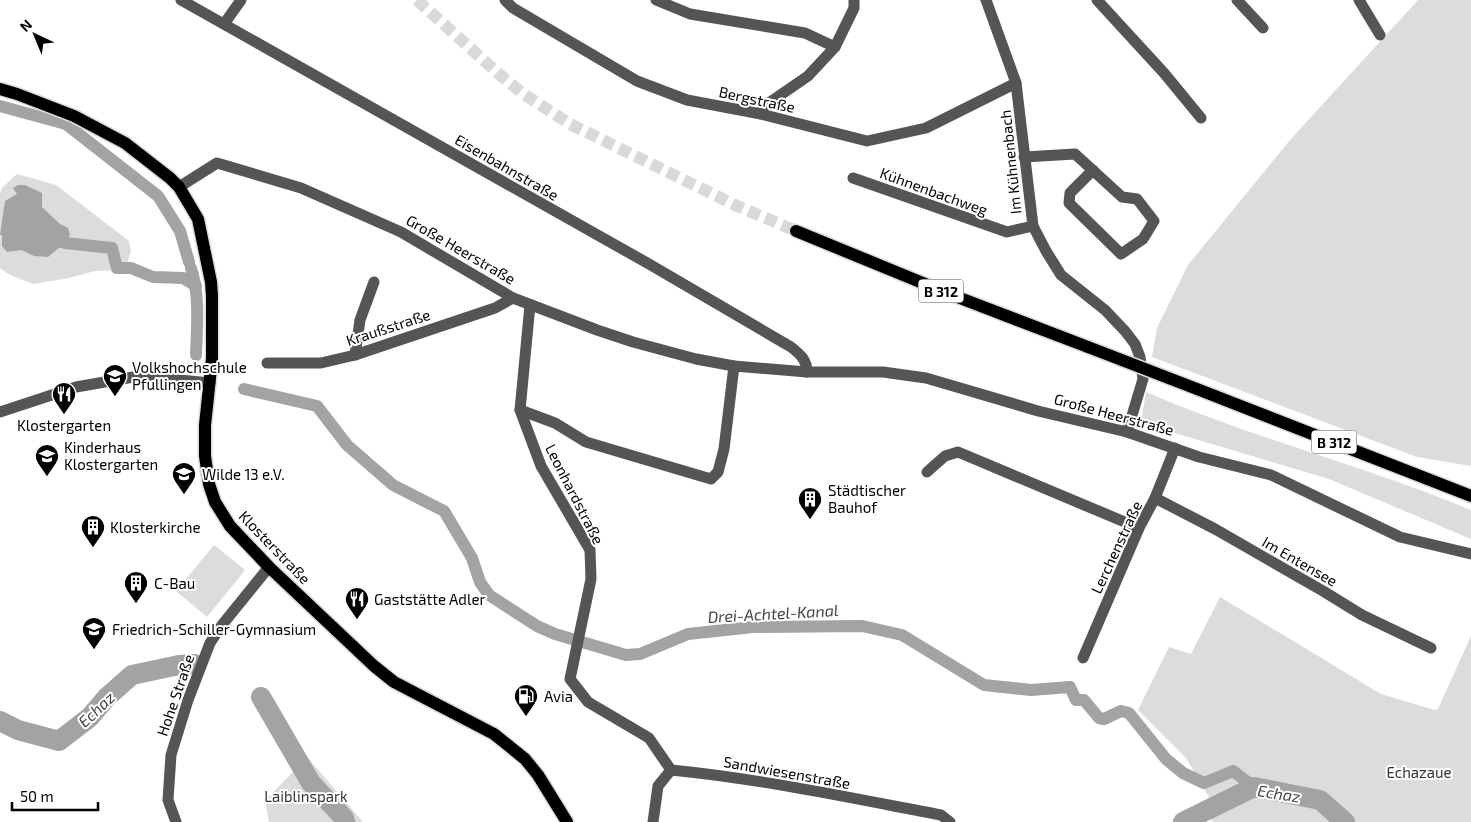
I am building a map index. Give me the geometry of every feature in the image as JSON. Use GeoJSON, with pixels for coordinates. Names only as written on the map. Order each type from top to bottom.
{"type":"FeatureCollection","features":[{"type":"Feature","properties":{"kind":"main road"},"geometry":{"type":"LineString","coordinates":[[0,89],[74,116],[125,143],[170,178],[179,188],[198,219],[211,282],[212,359],[210,383]]}},
{"type":"Feature","properties":{"kind":"main road","name":"B 312"},"geometry":{"type":"LineString","coordinates":[[796,232],[952,295],[1471,496]]}},
{"type":"Feature","properties":{"kind":"main road","name":"Klosterstraße"},"geometry":{"type":"LineString","coordinates":[[210,383],[205,425],[205,456],[215,502],[230,526],[269,567],[374,666],[394,682],[494,734],[525,759],[538,775],[567,822]]}},
{"type":"Feature","properties":{"kind":"street","name":"Eisenbahnstraße"},"geometry":{"type":"LineString","coordinates":[[181,0],[649,264],[792,347],[803,358],[807,372]]}},
{"type":"Feature","properties":{"kind":"street"},"geometry":{"type":"LineString","coordinates":[[224,24],[242,0]]}},
{"type":"Feature","properties":{"kind":"street","name":"Bergstraße"},"geometry":{"type":"LineString","coordinates":[[504,0],[513,8],[637,81],[687,100],[761,114],[867,141],[926,128],[1016,83]]}},
{"type":"Feature","properties":{"kind":"street"},"geometry":{"type":"LineString","coordinates":[[656,0],[690,14],[805,33],[835,46]]}},
{"type":"Feature","properties":{"kind":"street"},"geometry":{"type":"LineString","coordinates":[[761,114],[762,108],[808,76],[835,46],[854,8],[854,0]]}},
{"type":"Feature","properties":{"kind":"street","name":"Im Kühnenbach"},"geometry":{"type":"LineString","coordinates":[[986,0],[1016,83],[1033,226],[1061,275],[1105,310],[1135,344],[1140,357],[1143,379],[1127,432]]}},
{"type":"Feature","properties":{"kind":"street"},"geometry":{"type":"LineString","coordinates":[[1098,0],[1164,73],[1201,118]]}},
{"type":"Feature","properties":{"kind":"street"},"geometry":{"type":"LineString","coordinates":[[1237,0],[1263,28]]}},
{"type":"Feature","properties":{"kind":"street"},"geometry":{"type":"LineString","coordinates":[[1359,0],[1380,35]]}},
{"type":"Feature","properties":{"kind":"street"},"geometry":{"type":"LineString","coordinates":[[1024,157],[1075,154],[1093,170],[1122,197],[1137,199],[1154,221],[1143,239],[1120,254],[1069,203],[1070,193],[1093,170]]}},
{"type":"Feature","properties":{"kind":"street","name":"Große Heerstraße"},"geometry":{"type":"LineString","coordinates":[[179,188],[217,163],[301,188],[401,232],[513,298],[633,342],[696,359],[734,366],[807,372],[869,371],[916,376],[1038,411],[1127,432],[1199,457],[1271,475],[1400,537],[1471,554]]}},
{"type":"Feature","properties":{"kind":"street","name":"Kühnenbachweg"},"geometry":{"type":"LineString","coordinates":[[853,178],[1007,232],[1033,226]]}},
{"type":"Feature","properties":{"kind":"street"},"geometry":{"type":"LineString","coordinates":[[355,355],[360,320],[374,282]]}},
{"type":"Feature","properties":{"kind":"street","name":"Kraußstraße"},"geometry":{"type":"LineString","coordinates":[[267,363],[321,362],[355,355],[495,308],[513,298]]}},
{"type":"Feature","properties":{"kind":"street","name":"Leonhardstraße"},"geometry":{"type":"LineString","coordinates":[[530,305],[520,410],[540,466],[590,550],[591,579],[570,679],[588,702],[649,738],[671,770]]}},
{"type":"Feature","properties":{"kind":"street"},"geometry":{"type":"LineString","coordinates":[[520,410],[555,423],[586,442],[711,479],[718,472],[724,449],[734,366]]}},
{"type":"Feature","properties":{"kind":"street"},"geometry":{"type":"LineString","coordinates":[[0,412],[76,387],[139,376],[210,383]]}},
{"type":"Feature","properties":{"kind":"street","name":"Lerchenstraße"},"geometry":{"type":"LineString","coordinates":[[1083,658],[1138,528],[1155,498],[1175,448]]}},
{"type":"Feature","properties":{"kind":"street"},"geometry":{"type":"LineString","coordinates":[[927,472],[945,456],[958,452],[1138,528]]}},
{"type":"Feature","properties":{"kind":"street","name":"Im Entensee"},"geometry":{"type":"LineString","coordinates":[[1155,498],[1215,529],[1362,615],[1431,648]]}},
{"type":"Feature","properties":{"kind":"street","name":"Hohe Straße"},"geometry":{"type":"LineString","coordinates":[[176,822],[168,800],[170,755],[204,656],[222,625],[269,567]]}},
{"type":"Feature","properties":{"kind":"street"},"geometry":{"type":"LineString","coordinates":[[653,822],[658,786],[671,770]]}},
{"type":"Feature","properties":{"kind":"street","name":"Sandwiesenstraße"},"geometry":{"type":"LineString","coordinates":[[671,770],[767,782],[941,815],[950,822]]}},
{"type":"Feature","properties":{"kind":"green space"},"geometry":{"type":"Polygon","coordinates":[[[1418,0],[1471,0],[1471,466],[1417,457],[1152,357],[1157,328],[1188,265],[1290,140],[1418,0]]]}},
{"type":"Feature","properties":{"kind":"green space"},"geometry":{"type":"Polygon","coordinates":[[[17,174],[56,185],[129,241],[131,251],[125,270],[95,271],[69,278],[33,284],[10,275],[0,268],[0,193],[2,188],[17,174]]]}},
{"type":"Feature","properties":{"kind":"green space"},"geometry":{"type":"Polygon","coordinates":[[[1146,392],[1227,424],[1390,479],[1471,510],[1471,539],[1329,479],[1141,423],[1146,392]]]}},
{"type":"Feature","properties":{"kind":"green space"},"geometry":{"type":"Polygon","coordinates":[[[214,545],[245,570],[207,617],[176,591],[214,545]]]}},
{"type":"Feature","properties":{"kind":"green space","name":"Echazaue"},"geometry":{"type":"Polygon","coordinates":[[[1220,597],[1381,694],[1435,710],[1438,709],[1471,636],[1471,822],[1213,822],[1207,814],[1218,813],[1186,758],[1138,710],[1169,647],[1191,654],[1220,597]]]}},
{"type":"Feature","properties":{"kind":"green space","name":"Laiblinspark"},"geometry":{"type":"Polygon","coordinates":[[[307,757],[363,822],[269,822],[265,801],[307,757]]]}},
{"type":"Feature","properties":{"kind":"shaded area"},"geometry":{"type":"Polygon","coordinates":[[[18,185],[25,185],[42,193],[42,207],[60,224],[68,228],[70,235],[65,243],[48,257],[34,256],[21,250],[7,252],[2,246],[2,235],[0,235],[5,201],[17,194],[13,188],[18,185]]]}},
{"type":"Feature","properties":{"kind":"waterway"},"geometry":{"type":"LineString","coordinates":[[0,106],[66,124],[158,196],[180,231],[189,262]]}},
{"type":"Feature","properties":{"kind":"waterway"},"geometry":{"type":"LineString","coordinates":[[49,239],[65,243],[112,248],[117,268],[131,268],[153,277],[183,278],[196,286]]}},
{"type":"Feature","properties":{"kind":"waterway","name":"Drei-Achtel-Kanal"},"geometry":{"type":"LineString","coordinates":[[191,268],[197,300],[196,355]]}},
{"type":"Feature","properties":{"kind":"waterway","name":"Drei-Achtel-Kanal"},"geometry":{"type":"LineString","coordinates":[[244,389],[317,406],[347,445],[393,485],[444,511],[472,558],[480,582],[489,595],[537,626],[555,634],[626,655],[640,654],[688,634],[753,627],[862,626],[902,635],[984,685],[1031,690],[1070,687],[1076,700],[1084,700],[1099,718],[1104,719],[1121,711],[1129,713],[1166,759],[1183,773],[1204,783],[1233,771],[1254,787]]}},
{"type":"Feature","properties":{"kind":"waterway","name":"Echaz"},"geometry":{"type":"LineString","coordinates":[[0,721],[18,730],[59,741],[90,717],[107,697],[132,675],[179,665],[194,664]]}},
{"type":"Feature","properties":{"kind":"waterway","name":"Echaz"},"geometry":{"type":"LineString","coordinates":[[261,697],[311,783],[344,818],[345,822]]}},
{"type":"Feature","properties":{"kind":"waterway","name":"Echaz"},"geometry":{"type":"LineString","coordinates":[[1183,822],[1254,787],[1320,800],[1345,822]]}},
{"type":"Feature","properties":{"kind":"tunnel"},"geometry":{"type":"LineString","coordinates":[[417,0],[500,75],[525,95],[570,124],[735,205],[796,231]]}},
{"type":"Feature","properties":{"kind":"place","name":"Volkshochschule Pfullingen"},"geometry":{"type":"Point","coordinates":[115,397]}},
{"type":"Feature","properties":{"kind":"place","name":"Klostergarten"},"geometry":{"type":"Point","coordinates":[64,415]}},
{"type":"Feature","properties":{"kind":"place","name":"Kinderhaus Klostergarten"},"geometry":{"type":"Point","coordinates":[47,477]}},
{"type":"Feature","properties":{"kind":"place","name":"Wilde 13 e.V."},"geometry":{"type":"Point","coordinates":[184,495]}},
{"type":"Feature","properties":{"kind":"place","name":"Städtischer Bauhof"},"geometry":{"type":"Point","coordinates":[810,520]}},
{"type":"Feature","properties":{"kind":"place","name":"Klosterkirche"},"geometry":{"type":"Point","coordinates":[93,548]}},
{"type":"Feature","properties":{"kind":"place","name":"C-Bau"},"geometry":{"type":"Point","coordinates":[136,604]}},
{"type":"Feature","properties":{"kind":"place","name":"Gaststätte Adler"},"geometry":{"type":"Point","coordinates":[357,620]}},
{"type":"Feature","properties":{"kind":"place","name":"Friedrich-Schiller-Gymnasium"},"geometry":{"type":"Point","coordinates":[94,650]}},
{"type":"Feature","properties":{"kind":"place","name":"Avia"},"geometry":{"type":"Point","coordinates":[526,717]}}]}
